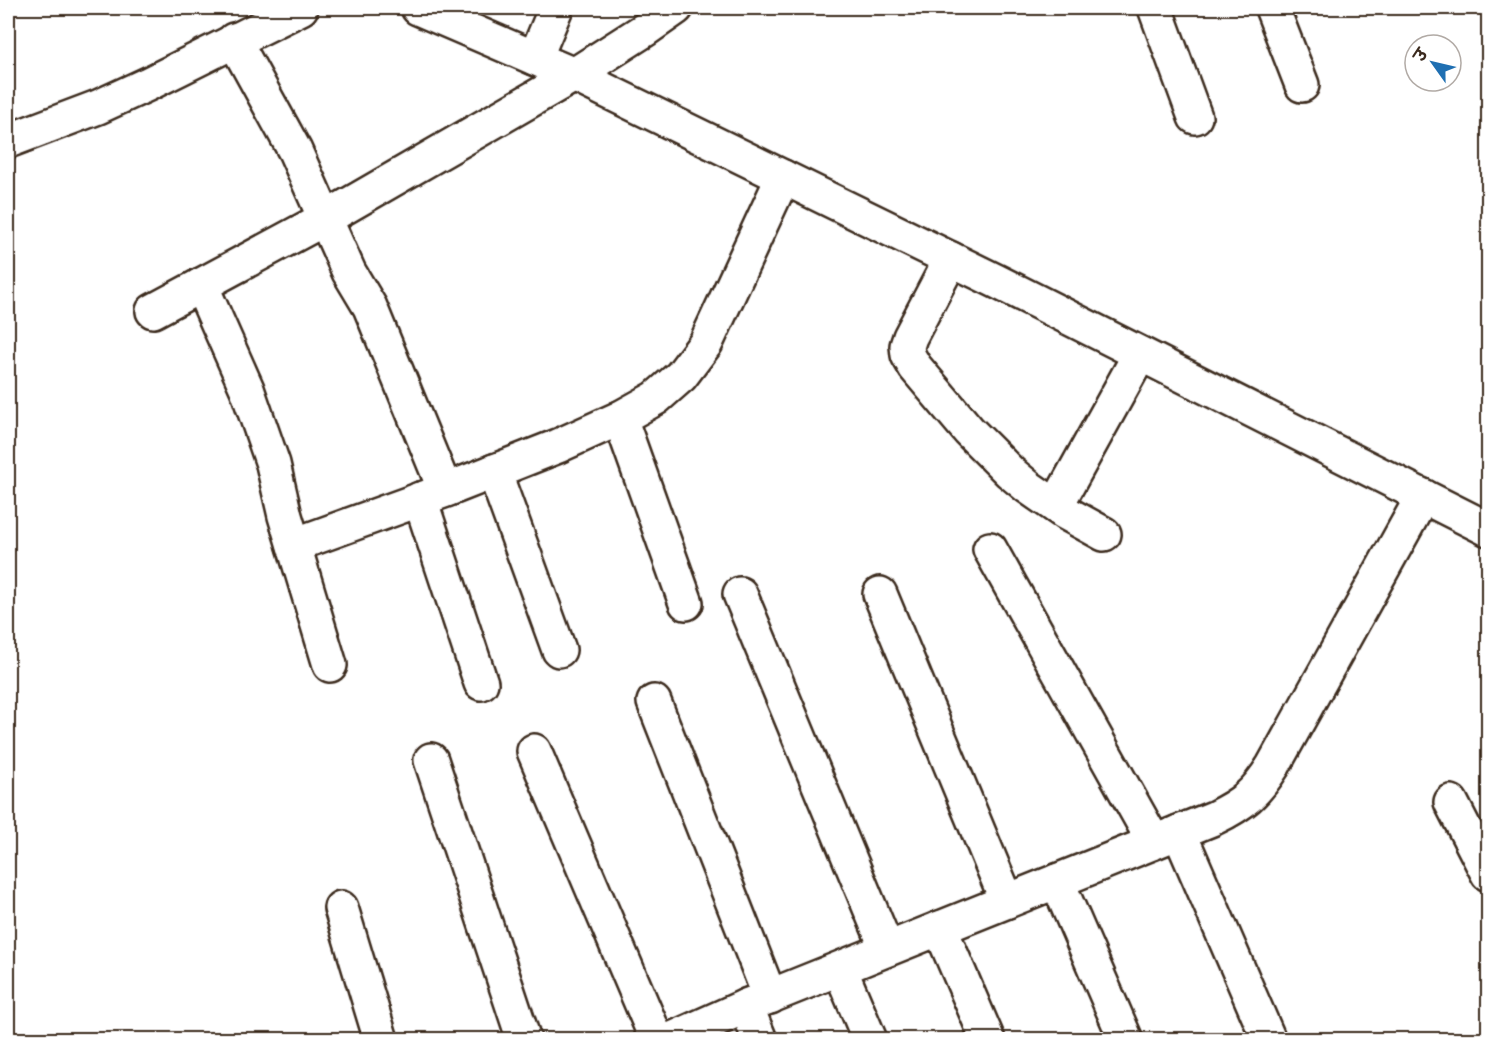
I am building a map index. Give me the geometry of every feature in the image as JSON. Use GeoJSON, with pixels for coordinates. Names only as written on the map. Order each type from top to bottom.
{"type":"FeatureCollection","features":[{"type":"Feature","properties":{"kind":"street"},"geometry":{"type":"LineString","coordinates":[[8,141],[98,107],[301,8]]}},
{"type":"Feature","properties":{"kind":"street"},"geometry":{"type":"LineString","coordinates":[[422,8],[574,75],[951,259],[1488,529]]}},
{"type":"Feature","properties":{"kind":"street"},"geometry":{"type":"LineString","coordinates":[[535,58],[556,8]]}},
{"type":"Feature","properties":{"kind":"street"},"geometry":{"type":"LineString","coordinates":[[153,310],[326,218],[574,75],[676,8]]}},
{"type":"Feature","properties":{"kind":"street"},"geometry":{"type":"LineString","coordinates":[[1155,8],[1196,117]]}},
{"type":"Feature","properties":{"kind":"street"},"geometry":{"type":"LineString","coordinates":[[1272,8],[1302,85]]}},
{"type":"Feature","properties":{"kind":"street"},"geometry":{"type":"LineString","coordinates":[[234,40],[295,151],[349,272],[370,307],[433,495],[481,683]]}},
{"type":"Feature","properties":{"kind":"street"},"geometry":{"type":"LineString","coordinates":[[294,545],[433,495],[558,446],[620,418],[656,398],[681,376],[705,343],[783,177]]}},
{"type":"Feature","properties":{"kind":"street"},"geometry":{"type":"LineString","coordinates":[[951,259],[910,337],[908,355],[915,368],[975,437],[1010,472],[1056,506],[1104,534]]}},
{"type":"Feature","properties":{"kind":"street"},"geometry":{"type":"LineString","coordinates":[[201,285],[247,389],[273,464],[294,545],[330,665]]}},
{"type":"Feature","properties":{"kind":"street"},"geometry":{"type":"LineString","coordinates":[[1056,506],[1140,354]]}},
{"type":"Feature","properties":{"kind":"street"},"geometry":{"type":"LineString","coordinates":[[620,418],[686,603]]}},
{"type":"Feature","properties":{"kind":"street"},"geometry":{"type":"LineString","coordinates":[[494,471],[560,650]]}},
{"type":"Feature","properties":{"kind":"street"},"geometry":{"type":"LineString","coordinates":[[534,751],[668,1039],[1232,810],[1248,799],[1261,786],[1423,496]]}},
{"type":"Feature","properties":{"kind":"street"},"geometry":{"type":"LineString","coordinates":[[990,549],[1166,837],[1269,1040]]}},
{"type":"Feature","properties":{"kind":"street"},"geometry":{"type":"LineString","coordinates":[[740,594],[887,949]]}},
{"type":"Feature","properties":{"kind":"street"},"geometry":{"type":"LineString","coordinates":[[880,594],[1007,901]]}},
{"type":"Feature","properties":{"kind":"street"},"geometry":{"type":"LineString","coordinates":[[654,702],[758,1002],[760,1040]]}},
{"type":"Feature","properties":{"kind":"street"},"geometry":{"type":"LineString","coordinates":[[430,760],[524,1040]]}},
{"type":"Feature","properties":{"kind":"street"},"geometry":{"type":"LineString","coordinates":[[1451,802],[1488,874]]}},
{"type":"Feature","properties":{"kind":"street"},"geometry":{"type":"LineString","coordinates":[[1057,881],[1126,1040]]}},
{"type":"Feature","properties":{"kind":"street"},"geometry":{"type":"LineString","coordinates":[[341,908],[381,1040]]}},
{"type":"Feature","properties":{"kind":"street"},"geometry":{"type":"LineString","coordinates":[[940,928],[988,1040]]}},
{"type":"Feature","properties":{"kind":"street"},"geometry":{"type":"LineString","coordinates":[[840,969],[870,1040]]}}]}
